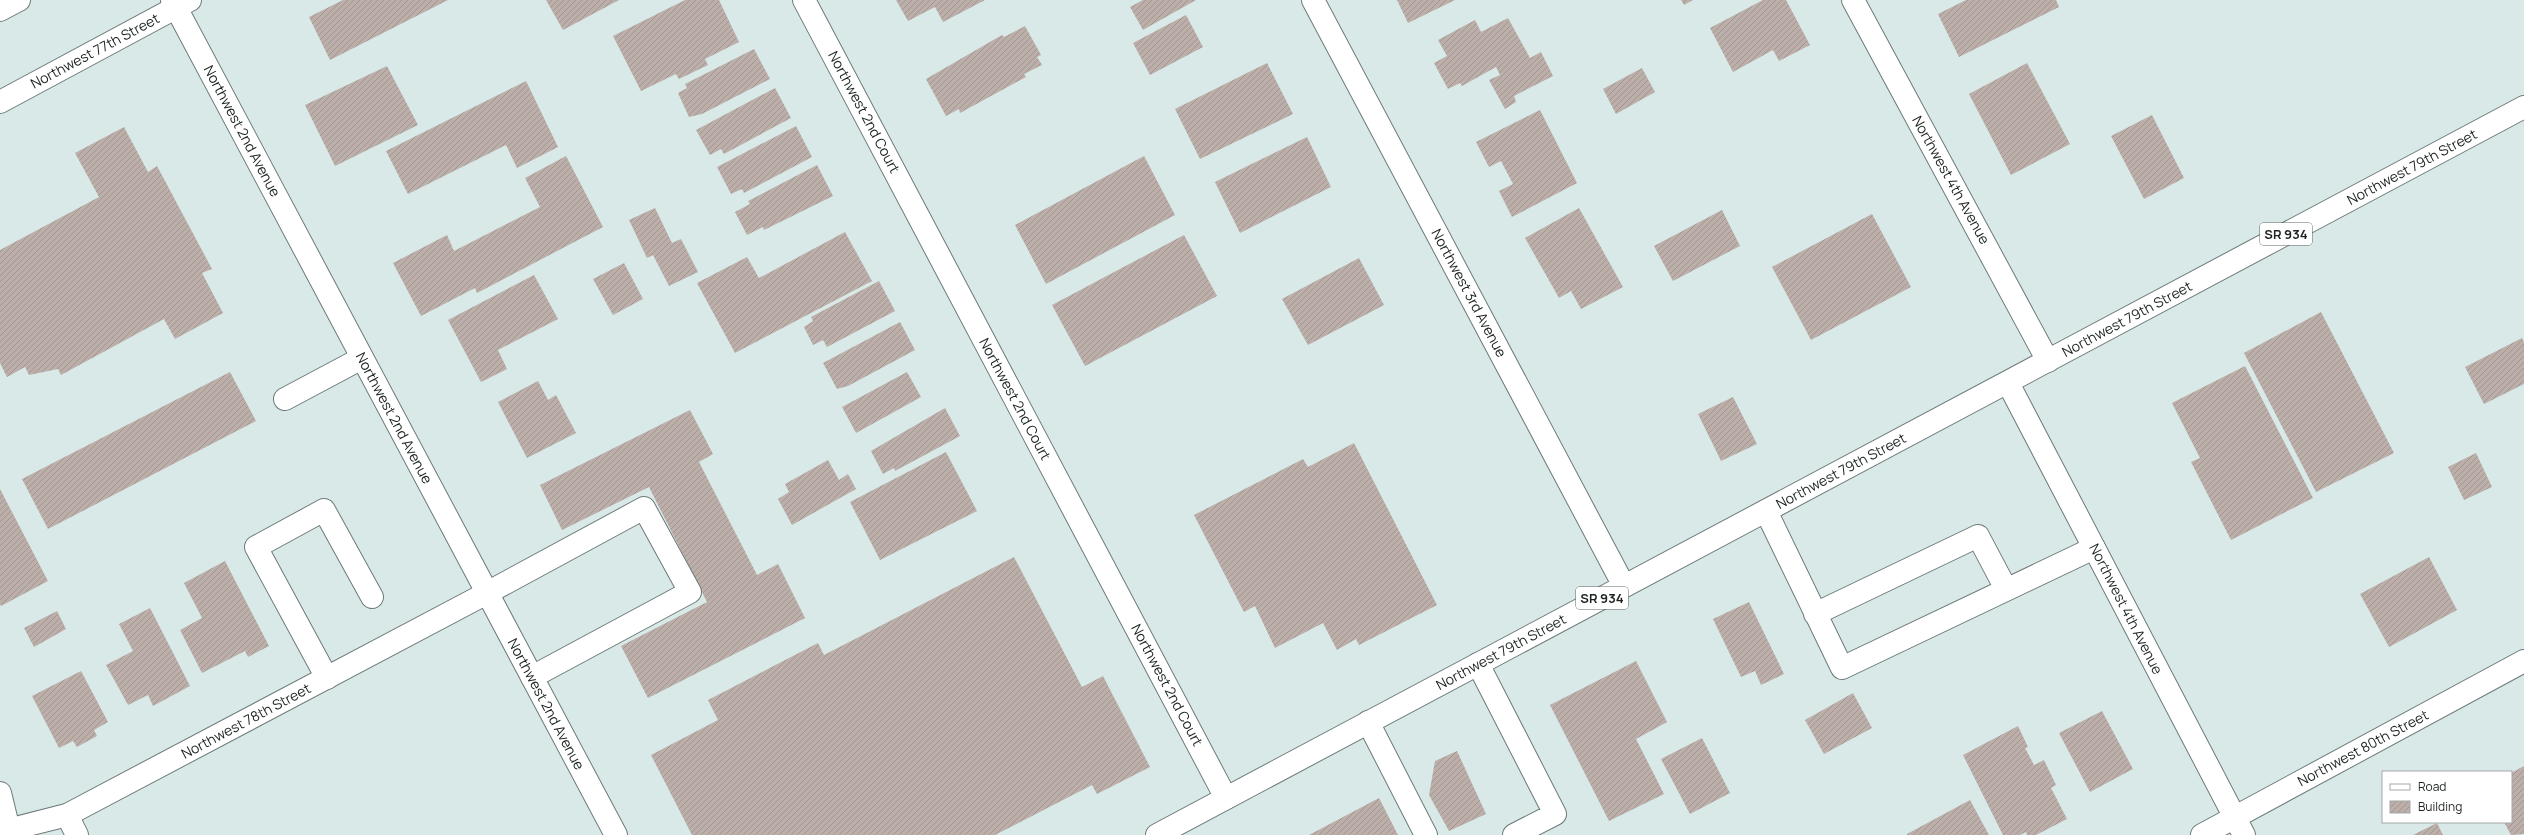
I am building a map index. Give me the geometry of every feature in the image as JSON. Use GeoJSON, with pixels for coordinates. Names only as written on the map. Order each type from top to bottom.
{"type":"FeatureCollection","features":[{"type":"Feature","properties":{"kind":"street"},"geometry":{"type":"LineString","coordinates":[[0,10],[19,0]]}},
{"type":"Feature","properties":{"kind":"street","name":"Northwest 2nd Court"},"geometry":{"type":"LineString","coordinates":[[804,0],[1226,798]]}},
{"type":"Feature","properties":{"kind":"street","name":"Northwest 3rd Avenue"},"geometry":{"type":"LineString","coordinates":[[1313,0],[1624,586]]}},
{"type":"Feature","properties":{"kind":"street","name":"Northwest 4th Avenue"},"geometry":{"type":"LineString","coordinates":[[1853,0],[2048,361]]}},
{"type":"Feature","properties":{"kind":"street","name":"Northwest 77th Street"},"geometry":{"type":"LineString","coordinates":[[0,102],[179,3]]}},
{"type":"Feature","properties":{"kind":"street","name":"Northwest 2nd Avenue"},"geometry":{"type":"LineString","coordinates":[[179,3],[362,358],[616,835]]}},
{"type":"Feature","properties":{"kind":"street","name":"Northwest 79th Street"},"geometry":{"type":"LineString","coordinates":[[1157,835],[2524,107]]}},
{"type":"Feature","properties":{"kind":"street"},"geometry":{"type":"LineString","coordinates":[[285,398],[362,358]]}},
{"type":"Feature","properties":{"kind":"street","name":"Northwest 4th Avenue"},"geometry":{"type":"LineString","coordinates":[[2008,383],[2239,826]]}},
{"type":"Feature","properties":{"kind":"street","name":"Northwest 78th Street"},"geometry":{"type":"LineString","coordinates":[[5,831],[67,815],[644,508],[690,592],[532,677]]}},
{"type":"Feature","properties":{"kind":"street"},"geometry":{"type":"LineString","coordinates":[[327,678],[256,547],[324,510],[372,597]]}},
{"type":"Feature","properties":{"kind":"street"},"geometry":{"type":"LineString","coordinates":[[1766,511],[1842,668],[2094,548]]}},
{"type":"Feature","properties":{"kind":"street"},"geometry":{"type":"LineString","coordinates":[[1815,614],[1978,536],[2006,589]]}},
{"type":"Feature","properties":{"kind":"street","name":"Northwest 80th Street"},"geometry":{"type":"LineString","coordinates":[[2202,835],[2239,826],[2524,661]]}},
{"type":"Feature","properties":{"kind":"street"},"geometry":{"type":"LineString","coordinates":[[1478,664],[1555,814],[1514,835]]}},
{"type":"Feature","properties":{"kind":"street"},"geometry":{"type":"LineString","coordinates":[[1368,722],[1426,835]]}},
{"type":"Feature","properties":{"kind":"street"},"geometry":{"type":"LineString","coordinates":[[0,793],[5,831]]}},
{"type":"Feature","properties":{"kind":"street"},"geometry":{"type":"LineString","coordinates":[[67,815],[77,835]]}},
{"type":"Feature","properties":{"kind":"building"},"geometry":{"type":"Polygon","coordinates":[[[343,0],[448,0],[330,60],[309,17],[343,0]]]}},
{"type":"Feature","properties":{"kind":"building"},"geometry":{"type":"Polygon","coordinates":[[[546,0],[619,0],[563,30],[546,0]]]}},
{"type":"Feature","properties":{"kind":"building"},"geometry":{"type":"Polygon","coordinates":[[[685,0],[719,0],[739,42],[705,59],[708,65],[679,79],[676,74],[641,91],[613,36],[685,0]]]}},
{"type":"Feature","properties":{"kind":"building"},"geometry":{"type":"Polygon","coordinates":[[[896,0],[985,0],[943,22],[935,7],[908,21],[896,0]]]}},
{"type":"Feature","properties":{"kind":"building"},"geometry":{"type":"Polygon","coordinates":[[[1143,0],[1196,0],[1143,30],[1130,7],[1143,0]]]}},
{"type":"Feature","properties":{"kind":"building"},"geometry":{"type":"Polygon","coordinates":[[[1397,0],[1455,0],[1408,23],[1397,0]]]}},
{"type":"Feature","properties":{"kind":"building"},"geometry":{"type":"Polygon","coordinates":[[[1681,0],[1693,0],[1684,5],[1681,0]]]}},
{"type":"Feature","properties":{"kind":"building"},"geometry":{"type":"Polygon","coordinates":[[[1763,0],[1786,0],[1810,45],[1779,61],[1773,50],[1733,72],[1710,28],[1763,0]]]}},
{"type":"Feature","properties":{"kind":"building"},"geometry":{"type":"Polygon","coordinates":[[[1966,0],[2056,0],[2059,7],[1959,57],[1938,14],[1966,0]]]}},
{"type":"Feature","properties":{"kind":"building"},"geometry":{"type":"Polygon","coordinates":[[[1186,15],[1203,47],[1150,75],[1133,43],[1186,15]]]}},
{"type":"Feature","properties":{"kind":"building"},"geometry":{"type":"Polygon","coordinates":[[[1508,18],[1530,58],[1541,52],[1553,76],[1514,96],[1516,102],[1505,109],[1489,80],[1500,75],[1496,67],[1462,86],[1460,83],[1448,89],[1434,63],[1447,56],[1438,40],[1475,20],[1481,32],[1508,18]]]}},
{"type":"Feature","properties":{"kind":"building"},"geometry":{"type":"Polygon","coordinates":[[[1025,26],[1041,55],[1037,57],[1042,65],[1024,74],[1026,77],[960,113],[959,109],[946,116],[926,79],[1002,35],[1004,37],[1025,26]]]}},
{"type":"Feature","properties":{"kind":"building"},"geometry":{"type":"Polygon","coordinates":[[[754,49],[770,79],[702,114],[689,117],[678,93],[687,88],[685,84],[754,49]]]}},
{"type":"Feature","properties":{"kind":"building"},"geometry":{"type":"Polygon","coordinates":[[[1267,63],[1293,114],[1200,159],[1175,109],[1267,63]]]}},
{"type":"Feature","properties":{"kind":"building"},"geometry":{"type":"Polygon","coordinates":[[[2027,63],[2070,144],[2011,175],[1969,94],[2027,63]]]}},
{"type":"Feature","properties":{"kind":"building"},"geometry":{"type":"Polygon","coordinates":[[[387,66],[418,125],[335,166],[305,105],[387,66]]]}},
{"type":"Feature","properties":{"kind":"building"},"geometry":{"type":"Polygon","coordinates":[[[1642,68],[1655,92],[1616,114],[1603,89],[1642,68]]]}},
{"type":"Feature","properties":{"kind":"building"},"geometry":{"type":"Polygon","coordinates":[[[526,81],[558,147],[517,168],[506,145],[408,194],[386,151],[526,81]]]}},
{"type":"Feature","properties":{"kind":"building"},"geometry":{"type":"Polygon","coordinates":[[[775,88],[791,118],[724,154],[721,149],[710,155],[696,130],[775,88]]]}},
{"type":"Feature","properties":{"kind":"building"},"geometry":{"type":"Polygon","coordinates":[[[1540,110],[1577,183],[1512,217],[1499,191],[1513,184],[1501,161],[1489,167],[1476,142],[1540,110]]]}},
{"type":"Feature","properties":{"kind":"building"},"geometry":{"type":"Polygon","coordinates":[[[2152,115],[2184,178],[2144,199],[2111,136],[2152,115]]]}},
{"type":"Feature","properties":{"kind":"building"},"geometry":{"type":"Polygon","coordinates":[[[796,126],[812,157],[744,193],[742,189],[731,194],[717,167],[796,126]]]}},
{"type":"Feature","properties":{"kind":"building"},"geometry":{"type":"Polygon","coordinates":[[[124,127],[148,172],[157,166],[212,269],[202,273],[223,313],[175,339],[164,319],[61,375],[58,369],[29,375],[25,367],[7,377],[0,363],[0,250],[99,197],[75,153],[124,127]]]}},
{"type":"Feature","properties":{"kind":"building"},"geometry":{"type":"Polygon","coordinates":[[[1307,137],[1331,187],[1240,233],[1215,182],[1307,137]]]}},
{"type":"Feature","properties":{"kind":"building"},"geometry":{"type":"Polygon","coordinates":[[[566,156],[603,227],[477,293],[475,288],[421,316],[393,263],[447,235],[454,251],[540,207],[525,178],[566,156]]]}},
{"type":"Feature","properties":{"kind":"building"},"geometry":{"type":"Polygon","coordinates":[[[1144,156],[1175,215],[1046,284],[1015,225],[1144,156]]]}},
{"type":"Feature","properties":{"kind":"building"},"geometry":{"type":"Polygon","coordinates":[[[817,165],[833,196],[764,230],[763,227],[747,235],[735,212],[750,204],[748,201],[817,165]]]}},
{"type":"Feature","properties":{"kind":"building"},"geometry":{"type":"Polygon","coordinates":[[[655,208],[672,243],[681,239],[698,272],[669,286],[653,255],[647,258],[629,220],[655,208]]]}},
{"type":"Feature","properties":{"kind":"building"},"geometry":{"type":"Polygon","coordinates":[[[1579,208],[1623,287],[1581,309],[1571,291],[1559,298],[1525,238],[1579,208]]]}},
{"type":"Feature","properties":{"kind":"building"},"geometry":{"type":"Polygon","coordinates":[[[1722,210],[1740,246],[1673,281],[1654,246],[1722,210]]]}},
{"type":"Feature","properties":{"kind":"building"},"geometry":{"type":"Polygon","coordinates":[[[1872,214],[1911,287],[1811,340],[1772,267],[1872,214]]]}},
{"type":"Feature","properties":{"kind":"building"},"geometry":{"type":"Polygon","coordinates":[[[845,232],[872,281],[735,353],[697,283],[747,257],[759,278],[845,232]]]}},
{"type":"Feature","properties":{"kind":"building"},"geometry":{"type":"Polygon","coordinates":[[[1184,235],[1217,296],[1085,366],[1052,305],[1184,235]]]}},
{"type":"Feature","properties":{"kind":"building"},"geometry":{"type":"Polygon","coordinates":[[[1359,258],[1384,305],[1308,345],[1282,299],[1359,258]]]}},
{"type":"Feature","properties":{"kind":"building"},"geometry":{"type":"Polygon","coordinates":[[[624,263],[643,299],[613,315],[593,279],[624,263]]]}},
{"type":"Feature","properties":{"kind":"building"},"geometry":{"type":"Polygon","coordinates":[[[534,275],[558,319],[498,350],[507,369],[481,382],[448,320],[534,275]]]}},
{"type":"Feature","properties":{"kind":"building"},"geometry":{"type":"Polygon","coordinates":[[[879,281],[895,311],[827,347],[823,340],[813,345],[804,327],[813,321],[811,317],[879,281]]]}},
{"type":"Feature","properties":{"kind":"building"},"geometry":{"type":"Polygon","coordinates":[[[2321,312],[2394,453],[2316,492],[2244,353],[2321,312]]]}},
{"type":"Feature","properties":{"kind":"building"},"geometry":{"type":"Polygon","coordinates":[[[900,322],[915,350],[848,386],[837,389],[823,363],[900,322]]]}},
{"type":"Feature","properties":{"kind":"building"},"geometry":{"type":"Polygon","coordinates":[[[2522,338],[2524,342],[2524,384],[2484,404],[2465,367],[2522,338]]]}},
{"type":"Feature","properties":{"kind":"building"},"geometry":{"type":"Polygon","coordinates":[[[2245,366],[2313,498],[2231,540],[2191,462],[2200,458],[2172,403],[2245,366]]]}},
{"type":"Feature","properties":{"kind":"building"},"geometry":{"type":"Polygon","coordinates":[[[230,372],[256,421],[48,529],[22,479],[230,372]]]}},
{"type":"Feature","properties":{"kind":"building"},"geometry":{"type":"Polygon","coordinates":[[[907,372],[921,397],[856,433],[842,407],[907,372]]]}},
{"type":"Feature","properties":{"kind":"building"},"geometry":{"type":"Polygon","coordinates":[[[538,381],[548,400],[556,395],[576,433],[527,458],[498,402],[538,381]]]}},
{"type":"Feature","properties":{"kind":"building"},"geometry":{"type":"Polygon","coordinates":[[[1733,397],[1757,444],[1721,461],[1698,414],[1733,397]]]}},
{"type":"Feature","properties":{"kind":"building"},"geometry":{"type":"Polygon","coordinates":[[[945,408],[960,436],[895,471],[894,468],[883,474],[871,451],[945,408]]]}},
{"type":"Feature","properties":{"kind":"building"},"geometry":{"type":"Polygon","coordinates":[[[690,410],[713,454],[699,462],[757,575],[778,564],[805,618],[648,698],[621,646],[707,602],[649,487],[562,530],[540,485],[690,410]]]}},
{"type":"Feature","properties":{"kind":"building"},"geometry":{"type":"Polygon","coordinates":[[[1354,443],[1437,605],[1359,645],[1356,639],[1337,650],[1323,623],[1275,648],[1255,606],[1244,612],[1194,515],[1303,459],[1308,467],[1354,443]]]}},
{"type":"Feature","properties":{"kind":"building"},"geometry":{"type":"Polygon","coordinates":[[[946,452],[977,511],[880,560],[850,502],[946,452]]]}},
{"type":"Feature","properties":{"kind":"building"},"geometry":{"type":"Polygon","coordinates":[[[2476,453],[2492,487],[2464,500],[2448,467],[2476,453]]]}},
{"type":"Feature","properties":{"kind":"building"},"geometry":{"type":"Polygon","coordinates":[[[828,460],[839,480],[848,474],[856,489],[792,525],[778,499],[789,492],[785,484],[828,460]]]}},
{"type":"Feature","properties":{"kind":"building"},"geometry":{"type":"Polygon","coordinates":[[[0,489],[48,581],[1,606],[0,604],[0,489]]]}},
{"type":"Feature","properties":{"kind":"building"},"geometry":{"type":"Polygon","coordinates":[[[1014,557],[1082,687],[1103,676],[1150,767],[1097,794],[1092,785],[995,835],[692,835],[651,755],[718,720],[708,700],[818,643],[824,655],[1014,557]]]}},
{"type":"Feature","properties":{"kind":"building"},"geometry":{"type":"Polygon","coordinates":[[[2429,557],[2457,610],[2389,647],[2360,594],[2429,557]]]}},
{"type":"Feature","properties":{"kind":"building"},"geometry":{"type":"Polygon","coordinates":[[[225,561],[269,646],[248,657],[245,651],[202,673],[180,630],[202,618],[184,583],[225,561]]]}},
{"type":"Feature","properties":{"kind":"building"},"geometry":{"type":"Polygon","coordinates":[[[1749,602],[1784,674],[1761,685],[1755,671],[1741,677],[1713,619],[1749,602]]]}},
{"type":"Feature","properties":{"kind":"building"},"geometry":{"type":"Polygon","coordinates":[[[150,608],[190,686],[153,706],[148,695],[128,705],[106,665],[133,651],[119,624],[150,608]]]}},
{"type":"Feature","properties":{"kind":"building"},"geometry":{"type":"Polygon","coordinates":[[[57,611],[66,629],[34,647],[24,628],[57,611]]]}},
{"type":"Feature","properties":{"kind":"building"},"geometry":{"type":"Polygon","coordinates":[[[1636,661],[1667,722],[1636,739],[1664,794],[1609,821],[1550,705],[1636,661]]]}},
{"type":"Feature","properties":{"kind":"building"},"geometry":{"type":"Polygon","coordinates":[[[81,671],[108,722],[94,730],[97,736],[77,747],[73,741],[59,748],[32,696],[81,671]]]}},
{"type":"Feature","properties":{"kind":"building"},"geometry":{"type":"Polygon","coordinates":[[[1853,693],[1872,728],[1824,754],[1805,720],[1853,693]]]}},
{"type":"Feature","properties":{"kind":"building"},"geometry":{"type":"Polygon","coordinates":[[[2102,711],[2133,769],[2090,792],[2059,733],[2102,711]]]}},
{"type":"Feature","properties":{"kind":"building"},"geometry":{"type":"Polygon","coordinates":[[[2018,726],[2028,747],[2025,748],[2034,765],[2044,760],[2056,785],[2051,788],[2067,819],[2036,835],[2027,835],[2026,832],[2020,835],[2003,835],[1963,755],[2018,726]]]}},
{"type":"Feature","properties":{"kind":"building"},"geometry":{"type":"Polygon","coordinates":[[[1702,738],[1730,793],[1690,814],[1661,759],[1702,738]]]}},
{"type":"Feature","properties":{"kind":"building"},"geometry":{"type":"Polygon","coordinates":[[[1457,751],[1486,814],[1449,831],[1429,795],[1435,761],[1457,751]]]}},
{"type":"Feature","properties":{"kind":"building"},"geometry":{"type":"Polygon","coordinates":[[[2524,766],[2524,834],[2511,835],[2505,823],[2512,823],[2512,772],[2524,766]]]}},
{"type":"Feature","properties":{"kind":"building"},"geometry":{"type":"Polygon","coordinates":[[[1379,798],[1398,835],[1309,835],[1379,798]]]}},
{"type":"Feature","properties":{"kind":"building"},"geometry":{"type":"Polygon","coordinates":[[[1970,800],[1989,835],[1907,835],[1907,834],[1970,800]]]}},
{"type":"Feature","properties":{"kind":"building"},"geometry":{"type":"Polygon","coordinates":[[[2437,823],[2443,835],[2413,835],[2437,823]]]}}]}
